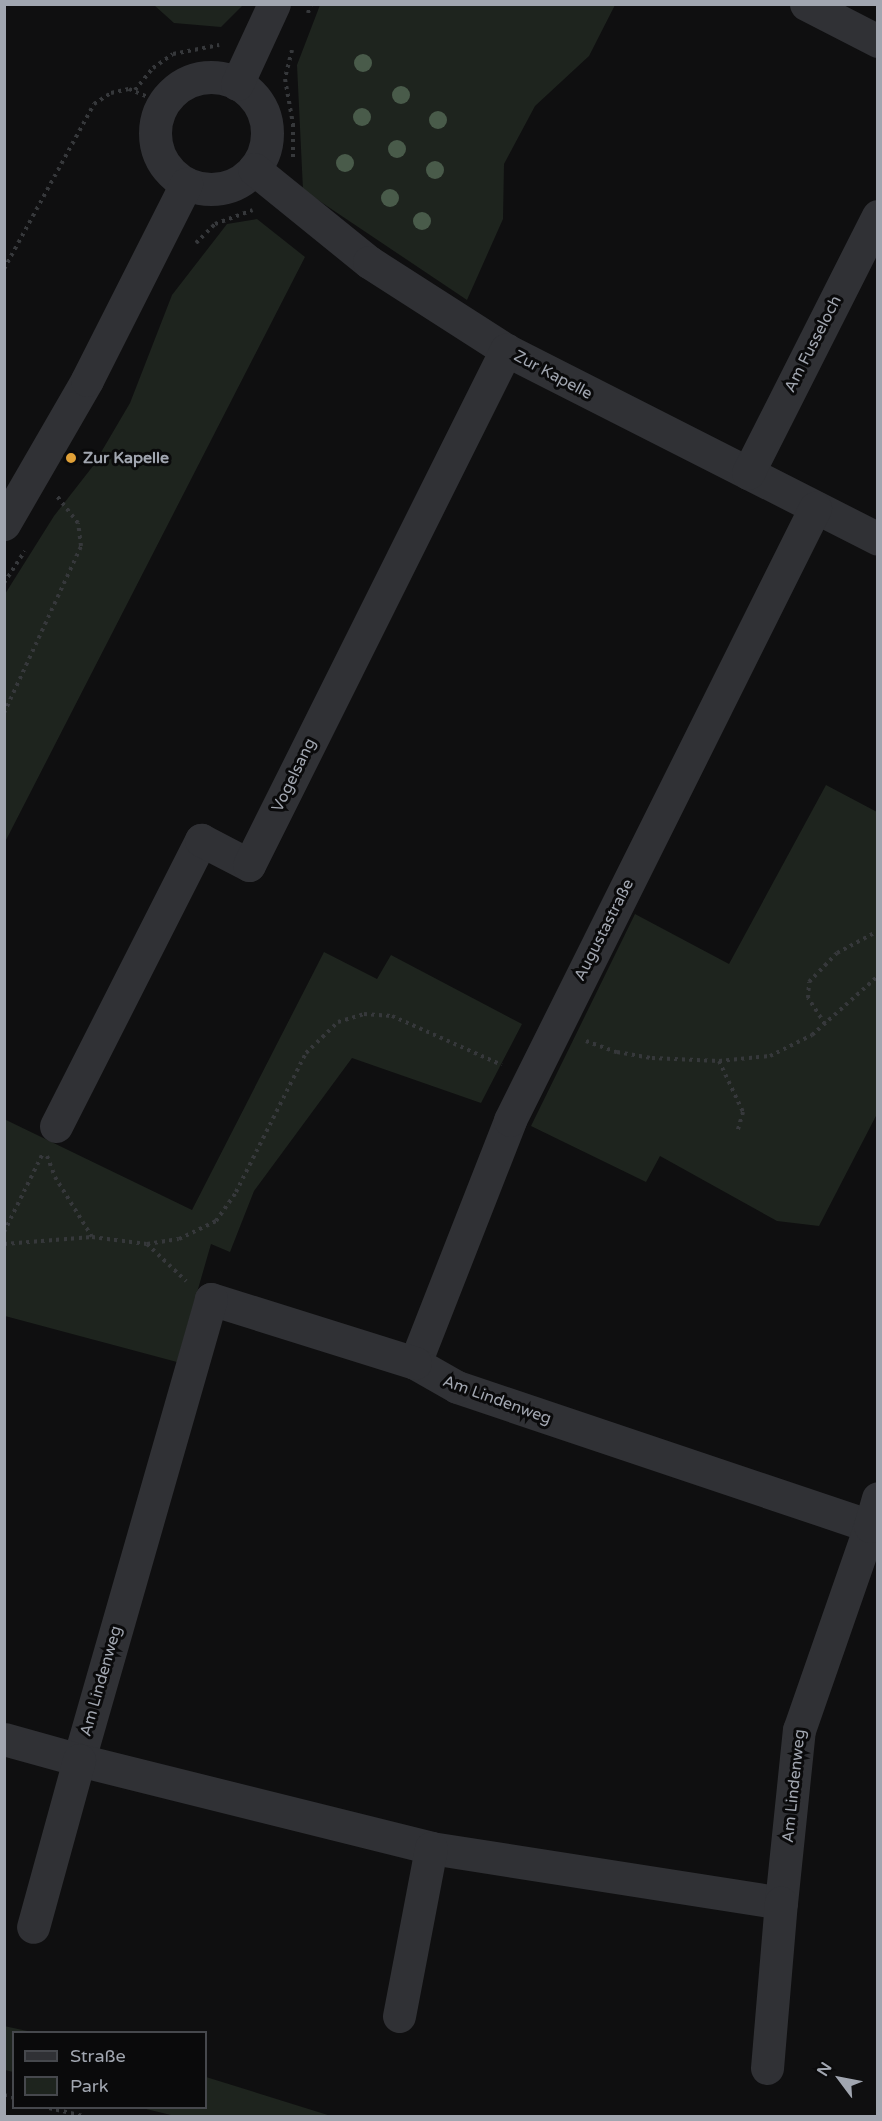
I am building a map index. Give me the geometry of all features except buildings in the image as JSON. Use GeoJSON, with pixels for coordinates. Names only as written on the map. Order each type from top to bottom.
{"type":"FeatureCollection","features":[{"type":"Feature","properties":{"kind":"street"},"geometry":{"type":"LineString","coordinates":[[244,70],[196,80],[184,85],[164,104],[156,126],[157,148],[168,170],[186,184],[217,189],[264,178],[267,130],[244,70],[274,4]]}},
{"type":"Feature","properties":{"kind":"street"},"geometry":{"type":"LineString","coordinates":[[806,4],[878,41]]}},
{"type":"Feature","properties":{"kind":"street","name":"Zur Kapelle"},"geometry":{"type":"LineString","coordinates":[[264,178],[369,262],[506,350],[878,539]]}},
{"type":"Feature","properties":{"kind":"street"},"geometry":{"type":"LineString","coordinates":[[4,524],[49,480],[186,184]]}},
{"type":"Feature","properties":{"kind":"street","name":"Am Fusseloch"},"geometry":{"type":"LineString","coordinates":[[748,473],[878,216]]}},
{"type":"Feature","properties":{"kind":"street","name":"Vogelsang"},"geometry":{"type":"LineString","coordinates":[[52,1134],[201,840],[249,865],[506,350]]}},
{"type":"Feature","properties":{"kind":"street","name":"Augustastraße"},"geometry":{"type":"LineString","coordinates":[[415,1363],[493,1161],[530,1078],[815,508]]}},
{"type":"Feature","properties":{"kind":"street","name":"Am Lindenweg"},"geometry":{"type":"LineString","coordinates":[[33,1927],[211,1299],[415,1363],[457,1387],[874,1512],[799,1730],[767,2068]]}},
{"type":"Feature","properties":{"kind":"street"},"geometry":{"type":"LineString","coordinates":[[4,1739],[431,1848],[782,1903]]}},
{"type":"Feature","properties":{"kind":"street"},"geometry":{"type":"LineString","coordinates":[[399,2016],[431,1848]]}},
{"type":"Feature","properties":{"kind":"path"},"geometry":{"type":"LineString","coordinates":[[303,25],[311,4]]}},
{"type":"Feature","properties":{"kind":"path"},"geometry":{"type":"LineString","coordinates":[[135,90],[153,68],[183,50],[221,45],[244,70],[285,74]]}},
{"type":"Feature","properties":{"kind":"path"},"geometry":{"type":"LineString","coordinates":[[191,249],[215,224],[252,210],[264,178],[293,163],[293,124],[285,74],[295,45]]}},
{"type":"Feature","properties":{"kind":"path"},"geometry":{"type":"LineString","coordinates":[[4,269],[90,110],[111,93],[135,90],[164,104]]}},
{"type":"Feature","properties":{"kind":"path"},"geometry":{"type":"LineString","coordinates":[[49,480],[58,497]]}},
{"type":"Feature","properties":{"kind":"path"},"geometry":{"type":"LineString","coordinates":[[4,713],[81,546],[78,523],[58,497],[49,480]]}},
{"type":"Feature","properties":{"kind":"path"},"geometry":{"type":"LineString","coordinates":[[53,506],[58,497]]}},
{"type":"Feature","properties":{"kind":"path"},"geometry":{"type":"LineString","coordinates":[[4,583],[27,548]]}},
{"type":"Feature","properties":{"kind":"path"},"geometry":{"type":"LineString","coordinates":[[825,1024],[808,998],[809,982],[837,953],[878,931]]}},
{"type":"Feature","properties":{"kind":"path"},"geometry":{"type":"LineString","coordinates":[[579,1038],[642,1058],[719,1061],[781,1053],[825,1024],[878,976]]}},
{"type":"Feature","properties":{"kind":"path"},"geometry":{"type":"LineString","coordinates":[[4,1244],[92,1238],[147,1244],[184,1237],[216,1221],[236,1192],[306,1053],[338,1022],[364,1014],[392,1016],[530,1078]]}},
{"type":"Feature","properties":{"kind":"path"},"geometry":{"type":"LineString","coordinates":[[719,1061],[742,1108],[743,1121],[737,1132]]}},
{"type":"Feature","properties":{"kind":"path"},"geometry":{"type":"LineString","coordinates":[[4,1232],[52,1134]]}},
{"type":"Feature","properties":{"kind":"path"},"geometry":{"type":"LineString","coordinates":[[52,1134],[47,1159],[55,1177],[92,1238]]}},
{"type":"Feature","properties":{"kind":"path"},"geometry":{"type":"LineString","coordinates":[[147,1244],[211,1299]]}},
{"type":"Feature","properties":{"kind":"path"},"geometry":{"type":"LineString","coordinates":[[53,2109],[84,2116]]}},
{"type":"Feature","properties":{"kind":"green space"},"geometry":{"type":"Polygon","coordinates":[[[154,5],[243,5],[221,27],[174,23],[154,5]]]}},
{"type":"Feature","properties":{"kind":"green space"},"geometry":{"type":"Polygon","coordinates":[[[320,5],[615,5],[589,56],[535,106],[504,164],[503,219],[467,300],[303,190],[297,65],[320,5]]]}},
{"type":"Feature","properties":{"kind":"green space"},"geometry":{"type":"Polygon","coordinates":[[[257,219],[305,257],[5,842],[5,594],[54,516],[93,466],[130,403],[172,295],[227,224],[257,219]]]}},
{"type":"Feature","properties":{"kind":"green space"},"geometry":{"type":"Polygon","coordinates":[[[826,785],[877,812],[878,1112],[819,1226],[777,1221],[660,1156],[646,1182],[531,1126],[635,914],[729,964],[826,785]]]}},
{"type":"Feature","properties":{"kind":"green space"},"geometry":{"type":"Polygon","coordinates":[[[324,952],[377,979],[391,955],[522,1024],[481,1103],[352,1058],[254,1191],[230,1252],[211,1244],[177,1362],[5,1316],[4,1119],[192,1210],[324,952]]]}},
{"type":"Feature","properties":{"kind":"green space"},"geometry":{"type":"Polygon","coordinates":[[[4,2026],[27,2031],[12,2031],[12,2072],[5,2070],[4,2026]]]}},
{"type":"Feature","properties":{"kind":"green space"},"geometry":{"type":"Polygon","coordinates":[[[207,2077],[331,2116],[175,2116],[146,2109],[207,2109],[207,2077]]]}},
{"type":"Feature","properties":{"kind":"place","name":"Zur Kapelle"},"geometry":{"type":"Point","coordinates":[71,458]}}]}
